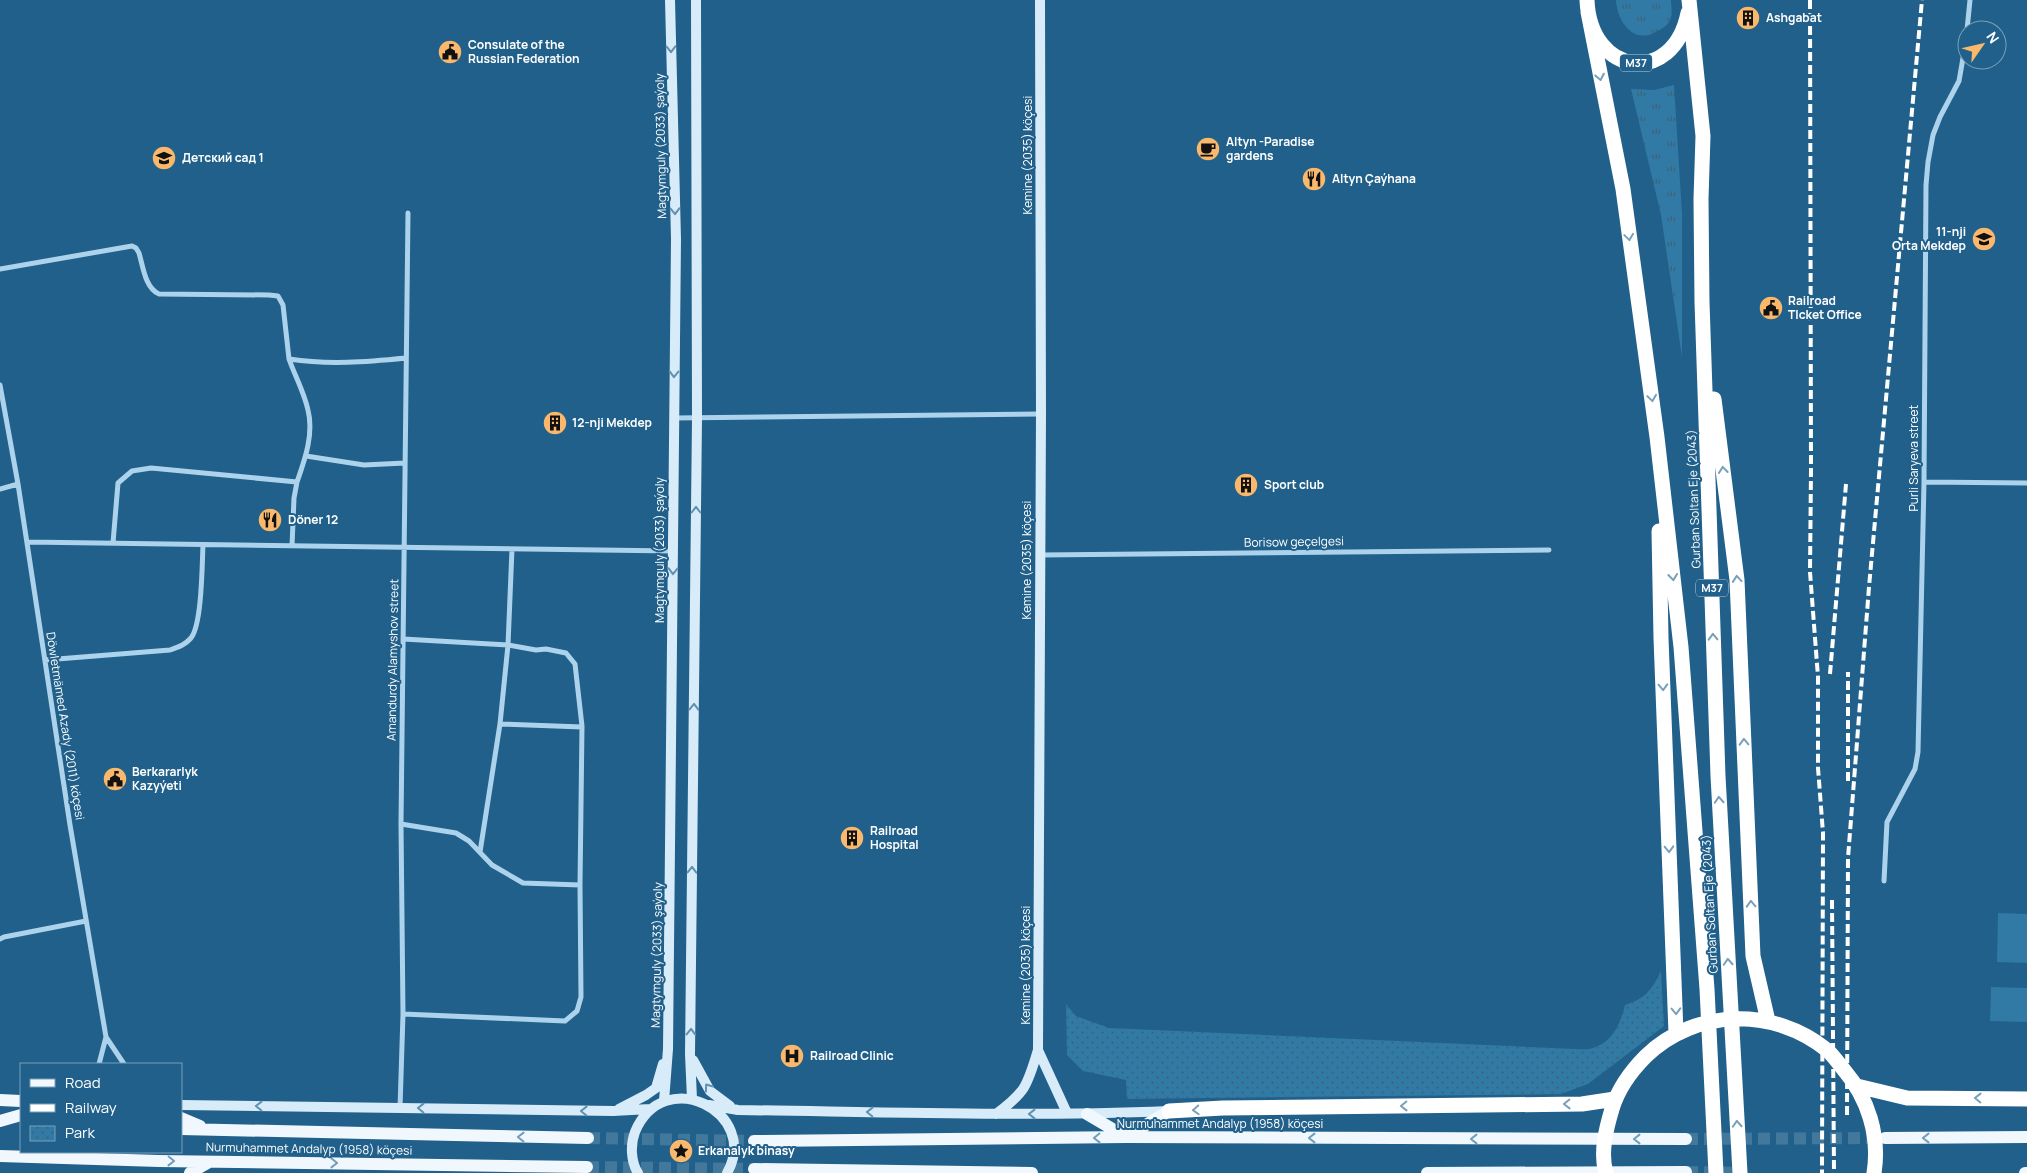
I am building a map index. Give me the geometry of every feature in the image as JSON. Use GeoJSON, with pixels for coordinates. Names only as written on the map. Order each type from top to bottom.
{"type":"FeatureCollection","features":[{"type":"Feature","properties":{"kind":"highway","name":"Gurban Soltan Eje (2043)"},"geometry":{"type":"LineString","coordinates":[[1587,6],[1592,28],[1598,41],[1606,51],[1615,58],[1626,62],[1647,62],[1658,58],[1673,46],[1684,28],[1689,2]]}},
{"type":"Feature","properties":{"kind":"highway","name":"Gurban Soltan Eje (2043)"},"geometry":{"type":"LineString","coordinates":[[1689,2],[1703,136],[1701,199],[1702,302],[1718,776],[1740,1173]]}},
{"type":"Feature","properties":{"kind":"highway","name":"Gurban Soltan Eje (2043)"},"geometry":{"type":"LineString","coordinates":[[1587,6],[1623,189],[1657,437],[1681,647],[1706,979],[1716,1173]]}},
{"type":"Feature","properties":{"kind":"highway"},"geometry":{"type":"LineString","coordinates":[[1702,302],[1737,580],[1753,956],[1768,1021]]}},
{"type":"Feature","properties":{"kind":"highway"},"geometry":{"type":"LineString","coordinates":[[1657,437],[1661,638],[1676,1033]]}},
{"type":"Feature","properties":{"kind":"highway"},"geometry":{"type":"LineString","coordinates":[[1606,1173],[1605,1132],[1615,1098],[1633,1068],[1658,1045],[1676,1033],[1706,1022],[1737,1018],[1768,1021],[1800,1032],[1828,1051],[1857,1086],[1869,1112],[1875,1141],[1874,1173]]}},
{"type":"Feature","properties":{"kind":"highway"},"geometry":{"type":"LineString","coordinates":[[1857,1086],[1907,1098],[2027,1099]]}},
{"type":"Feature","properties":{"kind":"highway"},"geometry":{"type":"LineString","coordinates":[[1168,1111],[1223,1108],[1582,1104],[1615,1098]]}},
{"type":"Feature","properties":{"kind":"main road","name":"Magtymguly (2033) şaýoly"},"geometry":{"type":"LineString","coordinates":[[664,1101],[668,1049],[676,239],[670,0]]}},
{"type":"Feature","properties":{"kind":"main road"},"geometry":{"type":"LineString","coordinates":[[692,1098],[690,1054],[697,418],[696,0]]}},
{"type":"Feature","properties":{"kind":"main road","name":"Kemine (2035) köçesi"},"geometry":{"type":"LineString","coordinates":[[1040,0],[1041,414],[1038,1050],[1067,1113]]}},
{"type":"Feature","properties":{"kind":"main road"},"geometry":{"type":"LineString","coordinates":[[613,1111],[646,1096],[656,1088],[668,1049]]}},
{"type":"Feature","properties":{"kind":"main road"},"geometry":{"type":"LineString","coordinates":[[996,1114],[1021,1094],[1028,1082],[1038,1050]]}},
{"type":"Feature","properties":{"kind":"main road"},"geometry":{"type":"LineString","coordinates":[[690,1054],[710,1091],[716,1097],[738,1110]]}},
{"type":"Feature","properties":{"kind":"main road"},"geometry":{"type":"LineString","coordinates":[[638,1173],[632,1153],[633,1137],[639,1122],[650,1109],[664,1101],[680,1098],[692,1098],[709,1105],[738,1110],[996,1114],[1087,1114],[1168,1111]]}},
{"type":"Feature","properties":{"kind":"main road"},"geometry":{"type":"LineString","coordinates":[[0,1100],[20,1101]]}},
{"type":"Feature","properties":{"kind":"main road"},"geometry":{"type":"LineString","coordinates":[[182,1105],[613,1111],[650,1109]]}},
{"type":"Feature","properties":{"kind":"main road"},"geometry":{"type":"LineString","coordinates":[[709,1105],[722,1116],[731,1131],[734,1149],[731,1166],[727,1173]]}},
{"type":"Feature","properties":{"kind":"main road"},"geometry":{"type":"LineString","coordinates":[[1087,1114],[1126,1137],[1168,1111]]}},
{"type":"Feature","properties":{"kind":"main road"},"geometry":{"type":"LineString","coordinates":[[0,1123],[20,1115]]}},
{"type":"Feature","properties":{"kind":"main road"},"geometry":{"type":"LineString","coordinates":[[182,1118],[209,1130]]}},
{"type":"Feature","properties":{"kind":"main road"},"geometry":{"type":"LineString","coordinates":[[0,1123],[20,1125]]}},
{"type":"Feature","properties":{"kind":"main road","name":"Nurmuhammet Andalyp (1958) köçesi"},"geometry":{"type":"LineString","coordinates":[[182,1128],[588,1138]]}},
{"type":"Feature","properties":{"kind":"main road","name":"Nurmuhammet Andalyp (1958) köçesi"},"geometry":{"type":"LineString","coordinates":[[754,1141],[1126,1137],[1686,1139]]}},
{"type":"Feature","properties":{"kind":"main road"},"geometry":{"type":"LineString","coordinates":[[1885,1138],[2027,1137]]}},
{"type":"Feature","properties":{"kind":"main road","name":"Nurmuhammet Andalyp (1958) köçesi"},"geometry":{"type":"LineString","coordinates":[[0,1156],[587,1167]]}},
{"type":"Feature","properties":{"kind":"main road"},"geometry":{"type":"LineString","coordinates":[[190,1173],[211,1161]]}},
{"type":"Feature","properties":{"kind":"main road"},"geometry":{"type":"LineString","coordinates":[[754,1169],[1032,1173]]}},
{"type":"Feature","properties":{"kind":"main road"},"geometry":{"type":"LineString","coordinates":[[1427,1173],[1686,1172]]}},
{"type":"Feature","properties":{"kind":"street"},"geometry":{"type":"LineString","coordinates":[[1968,20],[1970,0]]}},
{"type":"Feature","properties":{"kind":"street","name":"Purli Saryeva street"},"geometry":{"type":"LineString","coordinates":[[1884,881],[1887,822],[1915,769],[1918,752],[1924,482],[1924,278],[1928,162],[1933,135],[1958,82],[1960,70]]}},
{"type":"Feature","properties":{"kind":"street","name":"Amandurdy Alamyshov street"},"geometry":{"type":"LineString","coordinates":[[400,1108],[403,1014],[401,824],[408,213]]}},
{"type":"Feature","properties":{"kind":"street"},"geometry":{"type":"LineString","coordinates":[[0,268],[132,246],[139,252],[153,292],[159,294],[278,296],[283,305],[289,359],[309,412],[309,442],[296,482],[292,546]]}},
{"type":"Feature","properties":{"kind":"street"},"geometry":{"type":"LineString","coordinates":[[289,359],[336,363],[406,358]]}},
{"type":"Feature","properties":{"kind":"street","name":"Döwletmämed Azady (2011) köçesi"},"geometry":{"type":"LineString","coordinates":[[0,385],[18,484],[86,921],[106,1037],[123,1063]]}},
{"type":"Feature","properties":{"kind":"street"},"geometry":{"type":"LineString","coordinates":[[674,418],[1041,414]]}},
{"type":"Feature","properties":{"kind":"street"},"geometry":{"type":"LineString","coordinates":[[306,456],[364,465],[405,463]]}},
{"type":"Feature","properties":{"kind":"street"},"geometry":{"type":"LineString","coordinates":[[113,543],[118,483],[132,471],[151,468],[296,482]]}},
{"type":"Feature","properties":{"kind":"street"},"geometry":{"type":"LineString","coordinates":[[1924,482],[2027,483]]}},
{"type":"Feature","properties":{"kind":"street"},"geometry":{"type":"LineString","coordinates":[[0,489],[18,484]]}},
{"type":"Feature","properties":{"kind":"street"},"geometry":{"type":"LineString","coordinates":[[27,542],[673,551]]}},
{"type":"Feature","properties":{"kind":"street"},"geometry":{"type":"LineString","coordinates":[[45,660],[170,650],[183,645],[191,638],[198,622],[203,545]]}},
{"type":"Feature","properties":{"kind":"street"},"geometry":{"type":"LineString","coordinates":[[480,852],[500,724],[508,645],[512,549]]}},
{"type":"Feature","properties":{"kind":"street","name":"Borisow geçelgesi"},"geometry":{"type":"LineString","coordinates":[[1040,555],[1549,550]]}},
{"type":"Feature","properties":{"kind":"street"},"geometry":{"type":"LineString","coordinates":[[403,639],[508,645],[536,650],[546,649],[566,654],[575,664],[582,727],[581,997],[577,1011],[565,1021],[403,1014]]}},
{"type":"Feature","properties":{"kind":"street"},"geometry":{"type":"LineString","coordinates":[[500,724],[582,727]]}},
{"type":"Feature","properties":{"kind":"street"},"geometry":{"type":"LineString","coordinates":[[401,824],[456,833],[469,841],[492,865],[523,884],[580,885]]}},
{"type":"Feature","properties":{"kind":"street"},"geometry":{"type":"LineString","coordinates":[[0,939],[86,921]]}},
{"type":"Feature","properties":{"kind":"street"},"geometry":{"type":"LineString","coordinates":[[99,1063],[106,1037]]}},
{"type":"Feature","properties":{"kind":"green space"},"geometry":{"type":"Polygon","coordinates":[[[1616,0],[1671,0],[1671,18],[1666,26],[1656,32],[1647,35],[1633,33],[1627,28],[1619,15],[1616,0]]]}},
{"type":"Feature","properties":{"kind":"green space"},"geometry":{"type":"Polygon","coordinates":[[[1674,85],[1682,214],[1682,357],[1661,215],[1631,89],[1654,90],[1674,85]]]}},
{"type":"Feature","properties":{"kind":"green space"},"geometry":{"type":"Polygon","coordinates":[[[1998,913],[2027,914],[2027,963],[1997,962],[1998,913]]]}},
{"type":"Feature","properties":{"kind":"green space"},"geometry":{"type":"Polygon","coordinates":[[[1661,971],[1664,1026],[1588,1084],[1561,1094],[1127,1099],[1126,1080],[1083,1071],[1067,1055],[1066,1004],[1076,1016],[1109,1028],[1589,1049],[1600,1045],[1611,1036],[1621,1018],[1625,1005],[1638,1000],[1647,993],[1661,971]]]}},
{"type":"Feature","properties":{"kind":"green space"},"geometry":{"type":"Polygon","coordinates":[[[1991,987],[2027,988],[2027,1022],[1990,1021],[1991,987]]]}},
{"type":"Feature","properties":{"kind":"tunnel"},"geometry":{"type":"LineString","coordinates":[[588,1138],[754,1141]]}},
{"type":"Feature","properties":{"kind":"tunnel"},"geometry":{"type":"LineString","coordinates":[[1686,1139],[1883,1138]]}},
{"type":"Feature","properties":{"kind":"tunnel"},"geometry":{"type":"LineString","coordinates":[[587,1167],[754,1169]]}},
{"type":"Feature","properties":{"kind":"tunnel"},"geometry":{"type":"LineString","coordinates":[[1686,1172],[1744,1173]]}},
{"type":"Feature","properties":{"kind":"railway"},"geometry":{"type":"LineString","coordinates":[[1810,0],[1810,572],[1818,677],[1818,768],[1823,833],[1822,1173]]}},
{"type":"Feature","properties":{"kind":"railway"},"geometry":{"type":"LineString","coordinates":[[1847,1115],[1848,858],[1869,587],[1922,0]]}},
{"type":"Feature","properties":{"kind":"railway"},"geometry":{"type":"LineString","coordinates":[[1830,674],[1846,484]]}},
{"type":"Feature","properties":{"kind":"railway"},"geometry":{"type":"LineString","coordinates":[[1848,672],[1848,781]]}},
{"type":"Feature","properties":{"kind":"railway"},"geometry":{"type":"LineString","coordinates":[[1832,900],[1834,1173]]}},
{"type":"Feature","properties":{"kind":"place","name":"Ashgabat"},"geometry":{"type":"Point","coordinates":[1748,18]}},
{"type":"Feature","properties":{"kind":"place","name":"Consulate of the Russian Federation"},"geometry":{"type":"Point","coordinates":[450,52]}},
{"type":"Feature","properties":{"kind":"place","name":"Altyn -Paradise gardens"},"geometry":{"type":"Point","coordinates":[1208,149]}},
{"type":"Feature","properties":{"kind":"place","name":"Детский сад 1"},"geometry":{"type":"Point","coordinates":[164,158]}},
{"type":"Feature","properties":{"kind":"place","name":"Altyn Çaýhana"},"geometry":{"type":"Point","coordinates":[1314,179]}},
{"type":"Feature","properties":{"kind":"place","name":"11-nji Orta Mekdep"},"geometry":{"type":"Point","coordinates":[1984,239]}},
{"type":"Feature","properties":{"kind":"place","name":"Railroad TIcket Office"},"geometry":{"type":"Point","coordinates":[1771,308]}},
{"type":"Feature","properties":{"kind":"place","name":"12-nji Mekdep"},"geometry":{"type":"Point","coordinates":[555,423]}},
{"type":"Feature","properties":{"kind":"place","name":"Sport club"},"geometry":{"type":"Point","coordinates":[1246,485]}},
{"type":"Feature","properties":{"kind":"place","name":"Döner 12"},"geometry":{"type":"Point","coordinates":[270,520]}},
{"type":"Feature","properties":{"kind":"place","name":"Berkararlyk Kazyýeti"},"geometry":{"type":"Point","coordinates":[115,779]}},
{"type":"Feature","properties":{"kind":"place","name":"Railroad Hospital"},"geometry":{"type":"Point","coordinates":[852,838]}},
{"type":"Feature","properties":{"kind":"place","name":"Railroad Clinic"},"geometry":{"type":"Point","coordinates":[792,1056]}},
{"type":"Feature","properties":{"kind":"place","name":"Erkanalyk binasy"},"geometry":{"type":"Point","coordinates":[681,1151]}}]}
